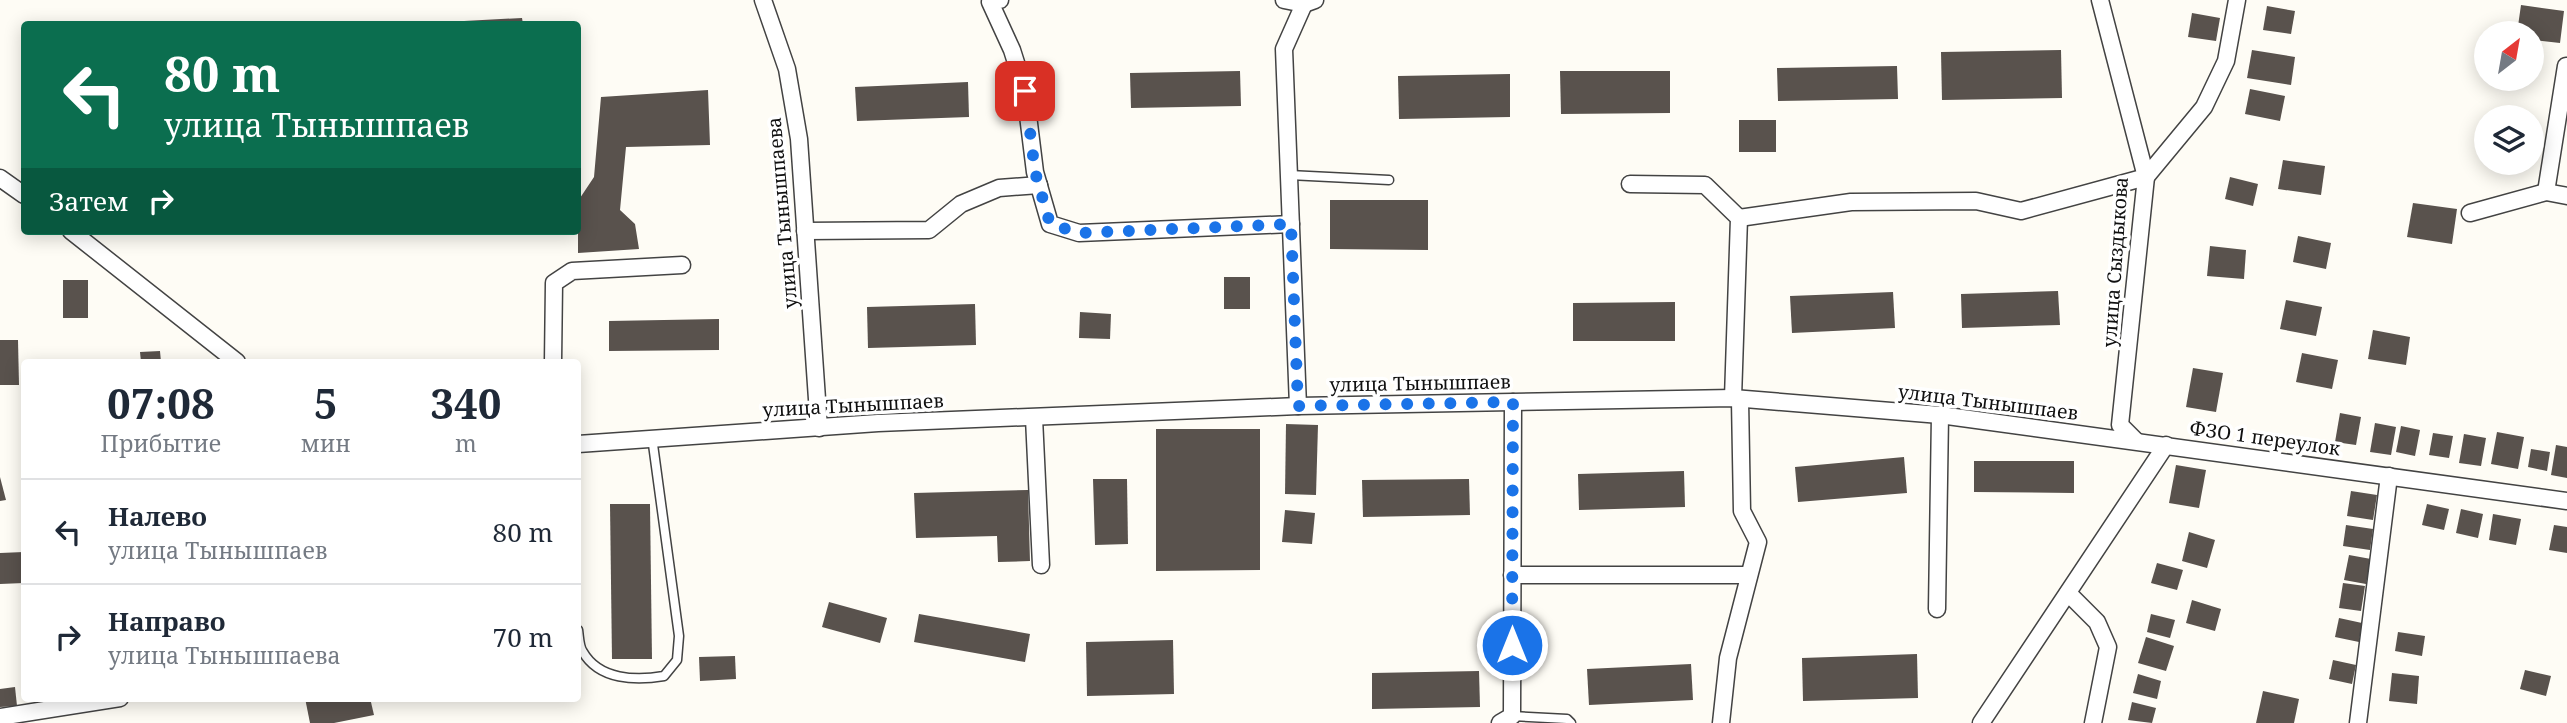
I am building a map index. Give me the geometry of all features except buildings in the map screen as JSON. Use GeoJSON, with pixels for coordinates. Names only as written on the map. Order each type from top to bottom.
{"type":"FeatureCollection","features":[{"type":"Feature","properties":{"kind":"street","name":"улица Тынышпаева"},"geometry":{"type":"LineString","coordinates":[[763,0],[787,69],[799,139],[819,428]]}},
{"type":"Feature","properties":{"kind":"street"},"geometry":{"type":"LineString","coordinates":[[1284,0],[1310,2],[1284,49],[1298,406]]}},
{"type":"Feature","properties":{"kind":"street","name":"улица Сыздыкова"},"geometry":{"type":"LineString","coordinates":[[2100,0],[2146,177],[2120,425],[2136,441]]}},
{"type":"Feature","properties":{"kind":"street"},"geometry":{"type":"LineString","coordinates":[[1740,218],[1851,202],[1976,201],[2021,211],[2146,177],[2204,107],[2226,61],[2237,0]]}},
{"type":"Feature","properties":{"kind":"street"},"geometry":{"type":"LineString","coordinates":[[995,1],[1025,91],[1039,185],[1050,224],[1079,233],[1291,224]]}},
{"type":"Feature","properties":{"kind":"street"},"geometry":{"type":"LineString","coordinates":[[2546,192],[2567,66]]}},
{"type":"Feature","properties":{"kind":"street"},"geometry":{"type":"LineString","coordinates":[[0,178],[21,193]]}},
{"type":"Feature","properties":{"kind":"street"},"geometry":{"type":"LineString","coordinates":[[1630,184],[1705,184],[1740,218],[1737,399],[1742,511],[1758,542],[1728,658],[1721,723]]}},
{"type":"Feature","properties":{"kind":"street"},"geometry":{"type":"LineString","coordinates":[[805,232],[929,230],[961,204],[999,188],[1039,185]]}},
{"type":"Feature","properties":{"kind":"street"},"geometry":{"type":"LineString","coordinates":[[2470,213],[2546,192],[2567,196]]}},
{"type":"Feature","properties":{"kind":"street"},"geometry":{"type":"LineString","coordinates":[[76,235],[233,359]]}},
{"type":"Feature","properties":{"kind":"street"},"geometry":{"type":"LineString","coordinates":[[553,359],[554,283],[572,271],[682,265]]}},
{"type":"Feature","properties":{"kind":"street","name":"улица Тынышпаев"},"geometry":{"type":"LineString","coordinates":[[581,444],[819,428],[1298,406],[1737,399],[1940,415],[2136,441]]}},
{"type":"Feature","properties":{"kind":"street"},"geometry":{"type":"LineString","coordinates":[[1506,719],[1512,575],[1513,402]]}},
{"type":"Feature","properties":{"kind":"street"},"geometry":{"type":"LineString","coordinates":[[1937,609],[1940,415]]}},
{"type":"Feature","properties":{"kind":"street"},"geometry":{"type":"LineString","coordinates":[[1034,418],[1041,565]]}},
{"type":"Feature","properties":{"kind":"street","name":"ФЗО 1 переулок"},"geometry":{"type":"LineString","coordinates":[[2136,441],[2567,501]]}},
{"type":"Feature","properties":{"kind":"street"},"geometry":{"type":"LineString","coordinates":[[1981,723],[2166,445]]}},
{"type":"Feature","properties":{"kind":"street"},"geometry":{"type":"LineString","coordinates":[[2358,723],[2389,476]]}},
{"type":"Feature","properties":{"kind":"street"},"geometry":{"type":"LineString","coordinates":[[1512,575],[1749,575]]}},
{"type":"Feature","properties":{"kind":"street"},"geometry":{"type":"LineString","coordinates":[[2068,593],[2097,622],[2108,646],[2093,723]]}},
{"type":"Feature","properties":{"kind":"street"},"geometry":{"type":"LineString","coordinates":[[0,717],[95,702]]}},
{"type":"Feature","properties":{"kind":"lane"},"geometry":{"type":"LineString","coordinates":[[1289,175],[1390,180]]}},
{"type":"Feature","properties":{"kind":"lane"},"geometry":{"type":"LineString","coordinates":[[581,643],[583,652],[604,672],[638,681],[664,676],[677,660],[679,636],[652,437]]}},
{"type":"Feature","properties":{"kind":"lane"},"geometry":{"type":"LineString","coordinates":[[1506,719],[1566,719],[1571,723]]}},
{"type":"Feature","properties":{"kind":"route"},"geometry":{"type":"LineString","coordinates":[[1025,91],[1033,136],[1035,172],[1050,224],[1079,233],[1291,224],[1298,406],[1513,402],[1512,645]]}}]}
